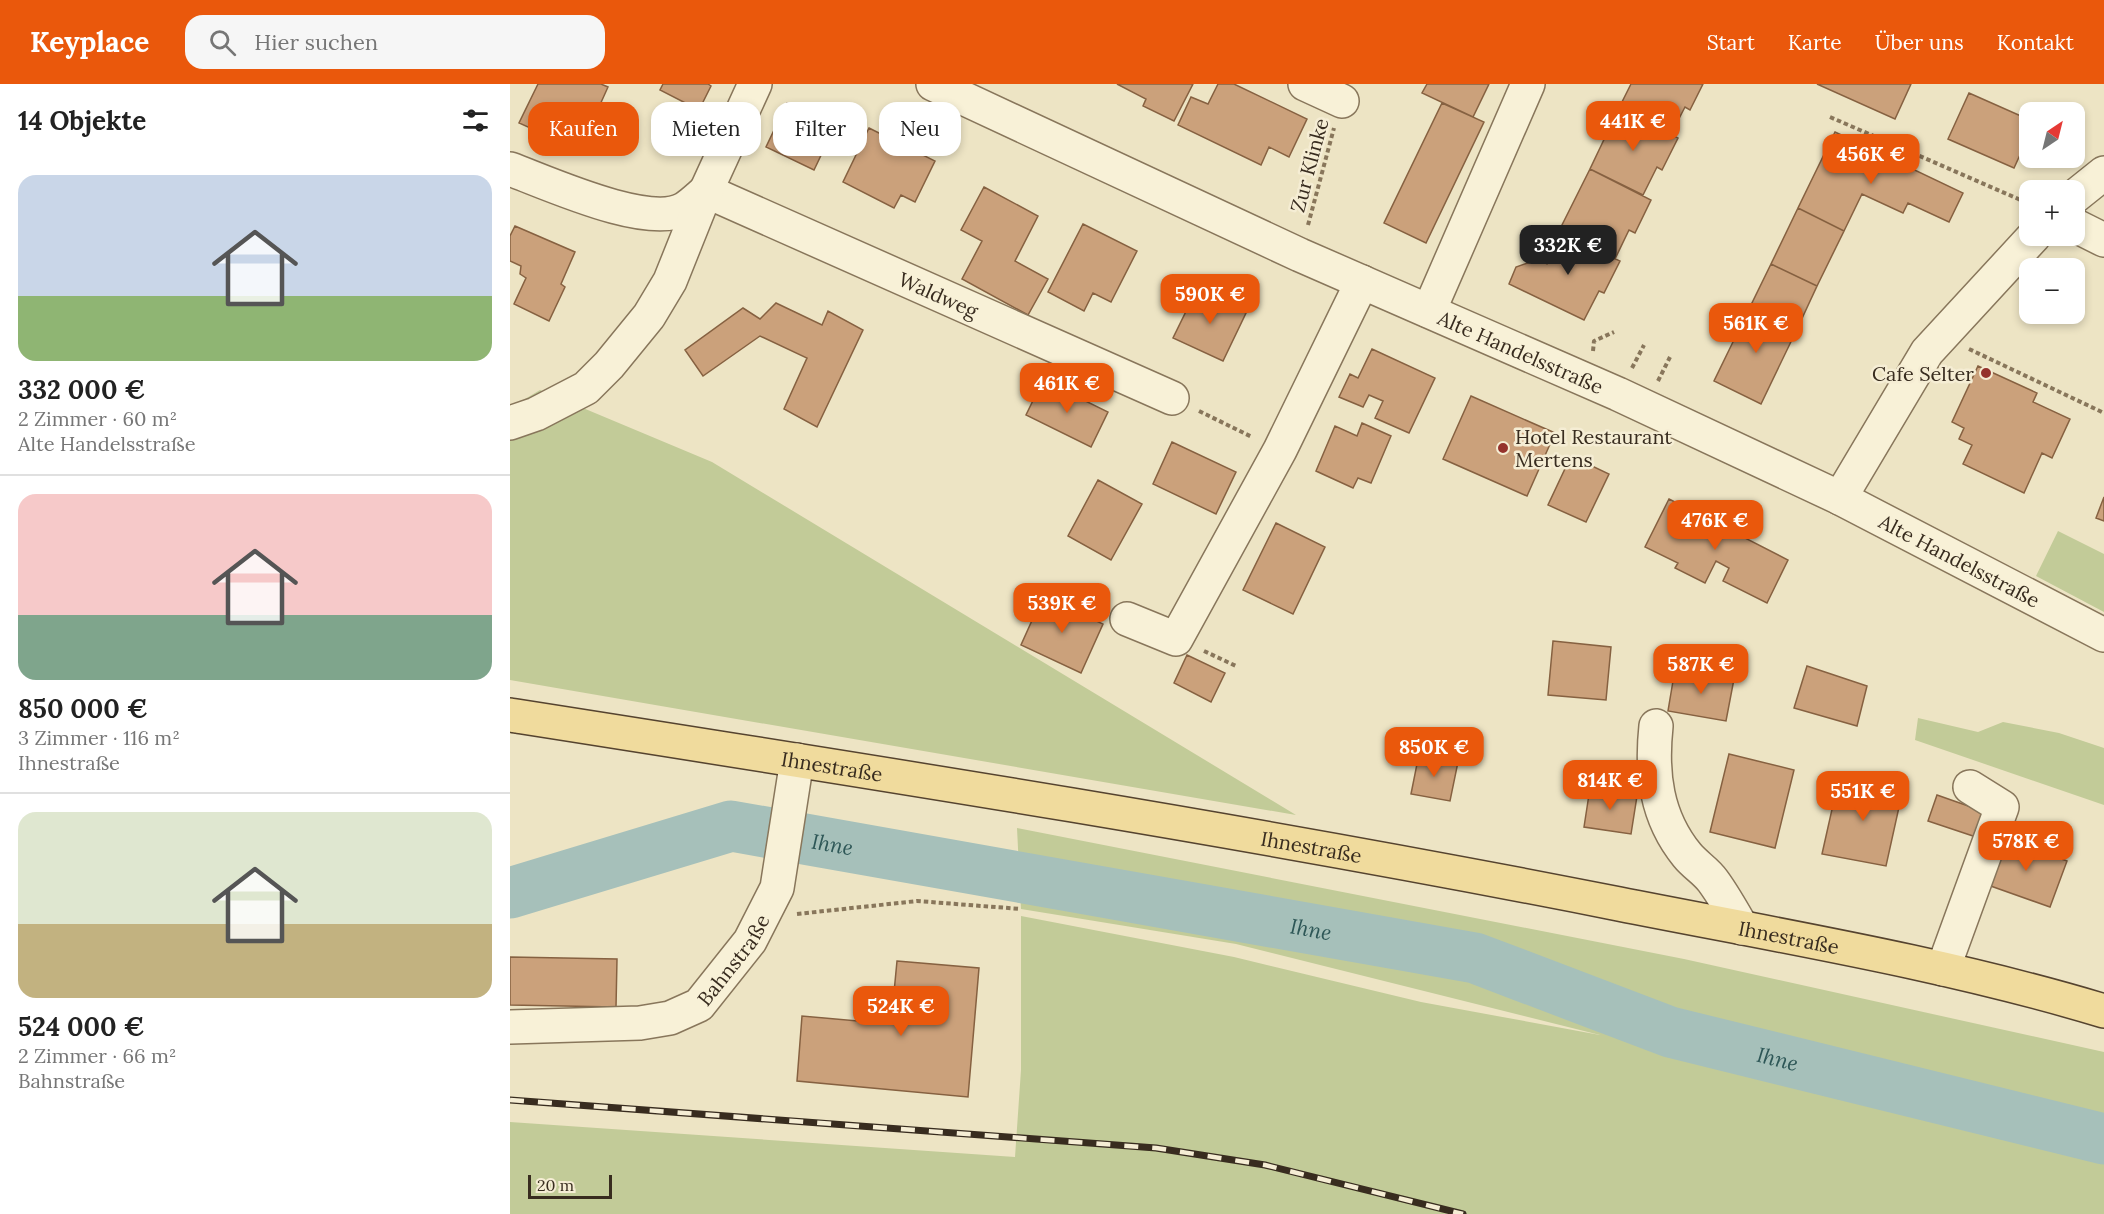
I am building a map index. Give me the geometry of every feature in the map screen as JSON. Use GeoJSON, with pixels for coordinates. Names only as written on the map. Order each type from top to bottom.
{"type":"FeatureCollection","features":[{"type":"Feature","properties":{"kind":"main road","name":"Ihnestraße"},"geometry":{"type":"LineString","coordinates":[[510,715],[797,760],[1410,862],[1943,969],[2104,1011]]}},
{"type":"Feature","properties":{"kind":"street"},"geometry":{"type":"LineString","coordinates":[[510,423],[536,414],[586,388],[609,365],[649,316],[670,281],[706,191],[755,84]]}},
{"type":"Feature","properties":{"kind":"street","name":"Alte Handelsstraße"},"geometry":{"type":"LineString","coordinates":[[933,84],[974,93],[1300,255],[1618,394],[1840,498],[2104,635]]}},
{"type":"Feature","properties":{"kind":"street"},"geometry":{"type":"LineString","coordinates":[[1305,84],[1342,101]]}},
{"type":"Feature","properties":{"kind":"street"},"geometry":{"type":"LineString","coordinates":[[1429,310],[1528,84]]}},
{"type":"Feature","properties":{"kind":"street"},"geometry":{"type":"LineString","coordinates":[[510,169],[625,211],[654,213],[683,210],[706,191]]}},
{"type":"Feature","properties":{"kind":"street"},"geometry":{"type":"LineString","coordinates":[[2085,188],[2104,173]]}},
{"type":"Feature","properties":{"kind":"street","name":"Waldweg"},"geometry":{"type":"LineString","coordinates":[[706,191],[1172,398]]}},
{"type":"Feature","properties":{"kind":"street"},"geometry":{"type":"LineString","coordinates":[[2085,230],[2104,240]]}},
{"type":"Feature","properties":{"kind":"street"},"geometry":{"type":"LineString","coordinates":[[1840,498],[1927,352],[2025,246]]}},
{"type":"Feature","properties":{"kind":"street"},"geometry":{"type":"LineString","coordinates":[[1127,619],[1176,639],[1280,450],[1362,282]]}},
{"type":"Feature","properties":{"kind":"street"},"geometry":{"type":"LineString","coordinates":[[1656,726],[1654,774],[1659,805],[1670,832],[1689,858],[1712,879],[1742,928]]}},
{"type":"Feature","properties":{"kind":"street","name":"Bahnstraße"},"geometry":{"type":"LineString","coordinates":[[510,1027],[640,1023],[670,1018],[699,1005],[750,941],[777,888],[797,760]]}},
{"type":"Feature","properties":{"kind":"street"},"geometry":{"type":"LineString","coordinates":[[1943,969],[2001,807],[1970,787]]}},
{"type":"Feature","properties":{"kind":"path","name":"Zur Klinke"},"geometry":{"type":"LineString","coordinates":[[1300,255],[1342,101]]}},
{"type":"Feature","properties":{"kind":"path"},"geometry":{"type":"LineString","coordinates":[[1830,117],[2019,199]]}},
{"type":"Feature","properties":{"kind":"path"},"geometry":{"type":"LineString","coordinates":[[1941,336],[2104,413]]}},
{"type":"Feature","properties":{"kind":"path"},"geometry":{"type":"LineString","coordinates":[[1172,398],[1280,450]]}},
{"type":"Feature","properties":{"kind":"path"},"geometry":{"type":"LineString","coordinates":[[762,918],[917,902],[1021,909]]}},
{"type":"Feature","properties":{"kind":"green space"},"geometry":{"type":"Polygon","coordinates":[[[540,390],[712,462],[1296,815],[510,680],[510,408],[540,390]]]}},
{"type":"Feature","properties":{"kind":"green space"},"geometry":{"type":"Polygon","coordinates":[[[2058,531],[2104,554],[2104,612],[2036,576],[2058,531]]]}},
{"type":"Feature","properties":{"kind":"green space"},"geometry":{"type":"Polygon","coordinates":[[[1918,718],[1978,732],[2003,722],[2059,733],[2104,748],[2104,805],[1915,740],[1918,718]]]}},
{"type":"Feature","properties":{"kind":"green space"},"geometry":{"type":"Polygon","coordinates":[[[1017,828],[1684,959],[2104,1052],[2104,1214],[510,1214],[510,1122],[1015,1157],[1021,1070],[1021,916],[1234,957],[1421,1002],[1600,1035],[1236,944],[1021,909],[1017,828]]]}},
{"type":"Feature","properties":{"kind":"building"},"geometry":{"type":"Polygon","coordinates":[[[538,84],[601,84],[608,87],[601,102],[529,102],[538,84]]]}},
{"type":"Feature","properties":{"kind":"building"},"geometry":{"type":"Polygon","coordinates":[[[663,84],[708,84],[711,86],[703,102],[683,102],[660,90],[663,84]]]}},
{"type":"Feature","properties":{"kind":"building"},"geometry":{"type":"Polygon","coordinates":[[[1117,84],[1193,84],[1174,121],[1143,106],[1146,99],[1117,84]]]}},
{"type":"Feature","properties":{"kind":"building"},"geometry":{"type":"Polygon","coordinates":[[[1218,84],[1234,84],[1307,119],[1289,157],[1269,147],[1261,165],[1178,125],[1191,97],[1208,104],[1218,84]]]}},
{"type":"Feature","properties":{"kind":"building"},"geometry":{"type":"Polygon","coordinates":[[[1427,84],[1489,84],[1473,117],[1422,93],[1427,84]]]}},
{"type":"Feature","properties":{"kind":"building"},"geometry":{"type":"Polygon","coordinates":[[[1631,84],[1703,84],[1690,110],[1685,107],[1671,134],[1619,108],[1631,84]]]}},
{"type":"Feature","properties":{"kind":"building"},"geometry":{"type":"Polygon","coordinates":[[[1817,84],[1911,84],[1895,119],[1817,84]]]}},
{"type":"Feature","properties":{"kind":"building"},"geometry":{"type":"Polygon","coordinates":[[[1969,93],[2019,115],[2019,157],[2014,168],[1948,139],[1969,93]]]}},
{"type":"Feature","properties":{"kind":"building"},"geometry":{"type":"Polygon","coordinates":[[[1442,103],[1484,122],[1426,243],[1384,223],[1442,103]]]}},
{"type":"Feature","properties":{"kind":"building"},"geometry":{"type":"Polygon","coordinates":[[[528,105],[528,127],[519,123],[528,105]]]}},
{"type":"Feature","properties":{"kind":"building"},"geometry":{"type":"Polygon","coordinates":[[[1619,108],[1678,138],[1662,170],[1657,167],[1643,195],[1590,169],[1619,108]]]}},
{"type":"Feature","properties":{"kind":"building"},"geometry":{"type":"Polygon","coordinates":[[[869,128],[879,133],[879,156],[925,156],[935,161],[915,202],[901,195],[894,208],[843,182],[856,156],[867,156],[869,128]]]}},
{"type":"Feature","properties":{"kind":"building"},"geometry":{"type":"Polygon","coordinates":[[[773,132],[773,150],[766,147],[773,132]]]}},
{"type":"Feature","properties":{"kind":"building"},"geometry":{"type":"Polygon","coordinates":[[[1835,132],[1963,193],[1949,222],[1908,203],[1903,213],[1862,194],[1844,231],[1798,208],[1835,132]]]}},
{"type":"Feature","properties":{"kind":"building"},"geometry":{"type":"Polygon","coordinates":[[[785,156],[821,156],[814,170],[785,156]]]}},
{"type":"Feature","properties":{"kind":"building"},"geometry":{"type":"Polygon","coordinates":[[[1590,169],[1651,200],[1635,233],[1629,230],[1615,259],[1559,231],[1590,169]]]}},
{"type":"Feature","properties":{"kind":"building"},"geometry":{"type":"Polygon","coordinates":[[[984,187],[1038,216],[1015,261],[1048,279],[1028,315],[962,279],[982,241],[961,230],[984,187]]]}},
{"type":"Feature","properties":{"kind":"building"},"geometry":{"type":"Polygon","coordinates":[[[1798,208],[1844,231],[1817,286],[1771,264],[1798,208]]]}},
{"type":"Feature","properties":{"kind":"building"},"geometry":{"type":"Polygon","coordinates":[[[1083,224],[1137,251],[1111,302],[1093,293],[1084,311],[1048,292],[1083,224]]]}},
{"type":"Feature","properties":{"kind":"building"},"geometry":{"type":"Polygon","coordinates":[[[515,226],[575,252],[561,284],[565,287],[549,321],[514,304],[526,278],[520,274],[521,266],[510,261],[510,236],[515,226]]]}},
{"type":"Feature","properties":{"kind":"building"},"geometry":{"type":"Polygon","coordinates":[[[1562,233],[1620,261],[1604,293],[1599,291],[1584,320],[1509,284],[1516,267],[1539,259],[1547,264],[1562,233]]]}},
{"type":"Feature","properties":{"kind":"building"},"geometry":{"type":"Polygon","coordinates":[[[1771,264],[1817,286],[1798,327],[1751,305],[1771,264]]]}},
{"type":"Feature","properties":{"kind":"building"},"geometry":{"type":"Polygon","coordinates":[[[1197,289],[1246,313],[1223,361],[1173,338],[1197,289]]]}},
{"type":"Feature","properties":{"kind":"building"},"geometry":{"type":"Polygon","coordinates":[[[776,303],[822,325],[828,311],[863,330],[817,427],[784,409],[807,358],[760,336],[703,376],[685,350],[743,308],[760,319],[776,303]]]}},
{"type":"Feature","properties":{"kind":"building"},"geometry":{"type":"Polygon","coordinates":[[[1751,305],[1798,327],[1761,404],[1714,381],[1751,305]]]}},
{"type":"Feature","properties":{"kind":"building"},"geometry":{"type":"Polygon","coordinates":[[[1372,349],[1435,378],[1409,433],[1375,418],[1383,401],[1369,395],[1363,407],[1339,397],[1350,374],[1358,378],[1372,349]]]}},
{"type":"Feature","properties":{"kind":"building"},"geometry":{"type":"Polygon","coordinates":[[[1978,366],[2037,393],[2033,402],[2070,419],[2052,458],[2042,453],[2024,493],[1963,464],[1972,445],[1959,439],[1964,428],[1952,422],[1978,366]]]}},
{"type":"Feature","properties":{"kind":"building"},"geometry":{"type":"Polygon","coordinates":[[[1043,380],[1108,412],[1091,447],[1026,415],[1043,380]]]}},
{"type":"Feature","properties":{"kind":"building"},"geometry":{"type":"Polygon","coordinates":[[[1471,396],[1555,433],[1527,496],[1443,459],[1471,396]]]}},
{"type":"Feature","properties":{"kind":"building"},"geometry":{"type":"Polygon","coordinates":[[[1362,423],[1391,436],[1371,483],[1358,478],[1353,488],[1316,471],[1335,426],[1357,436],[1362,423]]]}},
{"type":"Feature","properties":{"kind":"building"},"geometry":{"type":"Polygon","coordinates":[[[1172,442],[1236,472],[1216,514],[1153,484],[1172,442]]]}},
{"type":"Feature","properties":{"kind":"building"},"geometry":{"type":"Polygon","coordinates":[[[1571,456],[1609,474],[1586,522],[1548,505],[1571,456]]]}},
{"type":"Feature","properties":{"kind":"building"},"geometry":{"type":"Polygon","coordinates":[[[1098,480],[1142,504],[1111,560],[1068,536],[1098,480]]]}},
{"type":"Feature","properties":{"kind":"building"},"geometry":{"type":"Polygon","coordinates":[[[2104,497],[2104,521],[2096,518],[2104,497]]]}},
{"type":"Feature","properties":{"kind":"building"},"geometry":{"type":"Polygon","coordinates":[[[1669,499],[1788,560],[1767,603],[1723,581],[1729,568],[1716,561],[1705,583],[1675,568],[1678,563],[1645,547],[1669,499]]]}},
{"type":"Feature","properties":{"kind":"building"},"geometry":{"type":"Polygon","coordinates":[[[1276,523],[1325,547],[1293,614],[1243,590],[1276,523]]]}},
{"type":"Feature","properties":{"kind":"building"},"geometry":{"type":"Polygon","coordinates":[[[1043,596],[1103,624],[1081,673],[1021,645],[1043,596]]]}},
{"type":"Feature","properties":{"kind":"building"},"geometry":{"type":"Polygon","coordinates":[[[1553,641],[1611,647],[1606,700],[1548,695],[1553,641]]]}},
{"type":"Feature","properties":{"kind":"building"},"geometry":{"type":"Polygon","coordinates":[[[1187,655],[1225,673],[1211,702],[1174,683],[1187,655]]]}},
{"type":"Feature","properties":{"kind":"building"},"geometry":{"type":"Polygon","coordinates":[[[1807,666],[1867,686],[1857,726],[1794,708],[1807,666]]]}},
{"type":"Feature","properties":{"kind":"building"},"geometry":{"type":"Polygon","coordinates":[[[1675,669],[1734,679],[1726,721],[1668,711],[1675,669]]]}},
{"type":"Feature","properties":{"kind":"building"},"geometry":{"type":"Polygon","coordinates":[[[1419,754],[1458,762],[1450,801],[1411,794],[1419,754]]]}},
{"type":"Feature","properties":{"kind":"building"},"geometry":{"type":"Polygon","coordinates":[[[1729,754],[1794,770],[1775,848],[1710,832],[1729,754]]]}},
{"type":"Feature","properties":{"kind":"building"},"geometry":{"type":"Polygon","coordinates":[[[1839,778],[1903,789],[1886,866],[1822,854],[1839,778]]]}},
{"type":"Feature","properties":{"kind":"building"},"geometry":{"type":"Polygon","coordinates":[[[1590,788],[1637,796],[1631,834],[1584,827],[1590,788]]]}},
{"type":"Feature","properties":{"kind":"building"},"geometry":{"type":"Polygon","coordinates":[[[1937,795],[1991,814],[1982,839],[1928,821],[1937,795]]]}},
{"type":"Feature","properties":{"kind":"building"},"geometry":{"type":"Polygon","coordinates":[[[2002,837],[2067,861],[2050,907],[1985,884],[2002,837]]]}},
{"type":"Feature","properties":{"kind":"building"},"geometry":{"type":"Polygon","coordinates":[[[510,957],[617,959],[616,1007],[510,1005],[510,957]]]}},
{"type":"Feature","properties":{"kind":"building"},"geometry":{"type":"Polygon","coordinates":[[[897,961],[979,968],[968,1097],[797,1081],[802,1016],[891,1024],[897,961]]]}},
{"type":"Feature","properties":{"kind":"waterway","name":"Ihne"},"geometry":{"type":"LineString","coordinates":[[510,893],[731,826],[1475,958],[1670,1032],[2104,1139]]}},
{"type":"Feature","properties":{"kind":"railway"},"geometry":{"type":"LineString","coordinates":[[510,1100],[1156,1148],[1265,1165],[1463,1214]]}},
{"type":"Feature","properties":{"kind":"place","name":"Cafe Selter"},"geometry":{"type":"Point","coordinates":[1986,373]}},
{"type":"Feature","properties":{"kind":"place","name":"Hotel Restaurant Mertens"},"geometry":{"type":"Point","coordinates":[1503,448]}}]}
